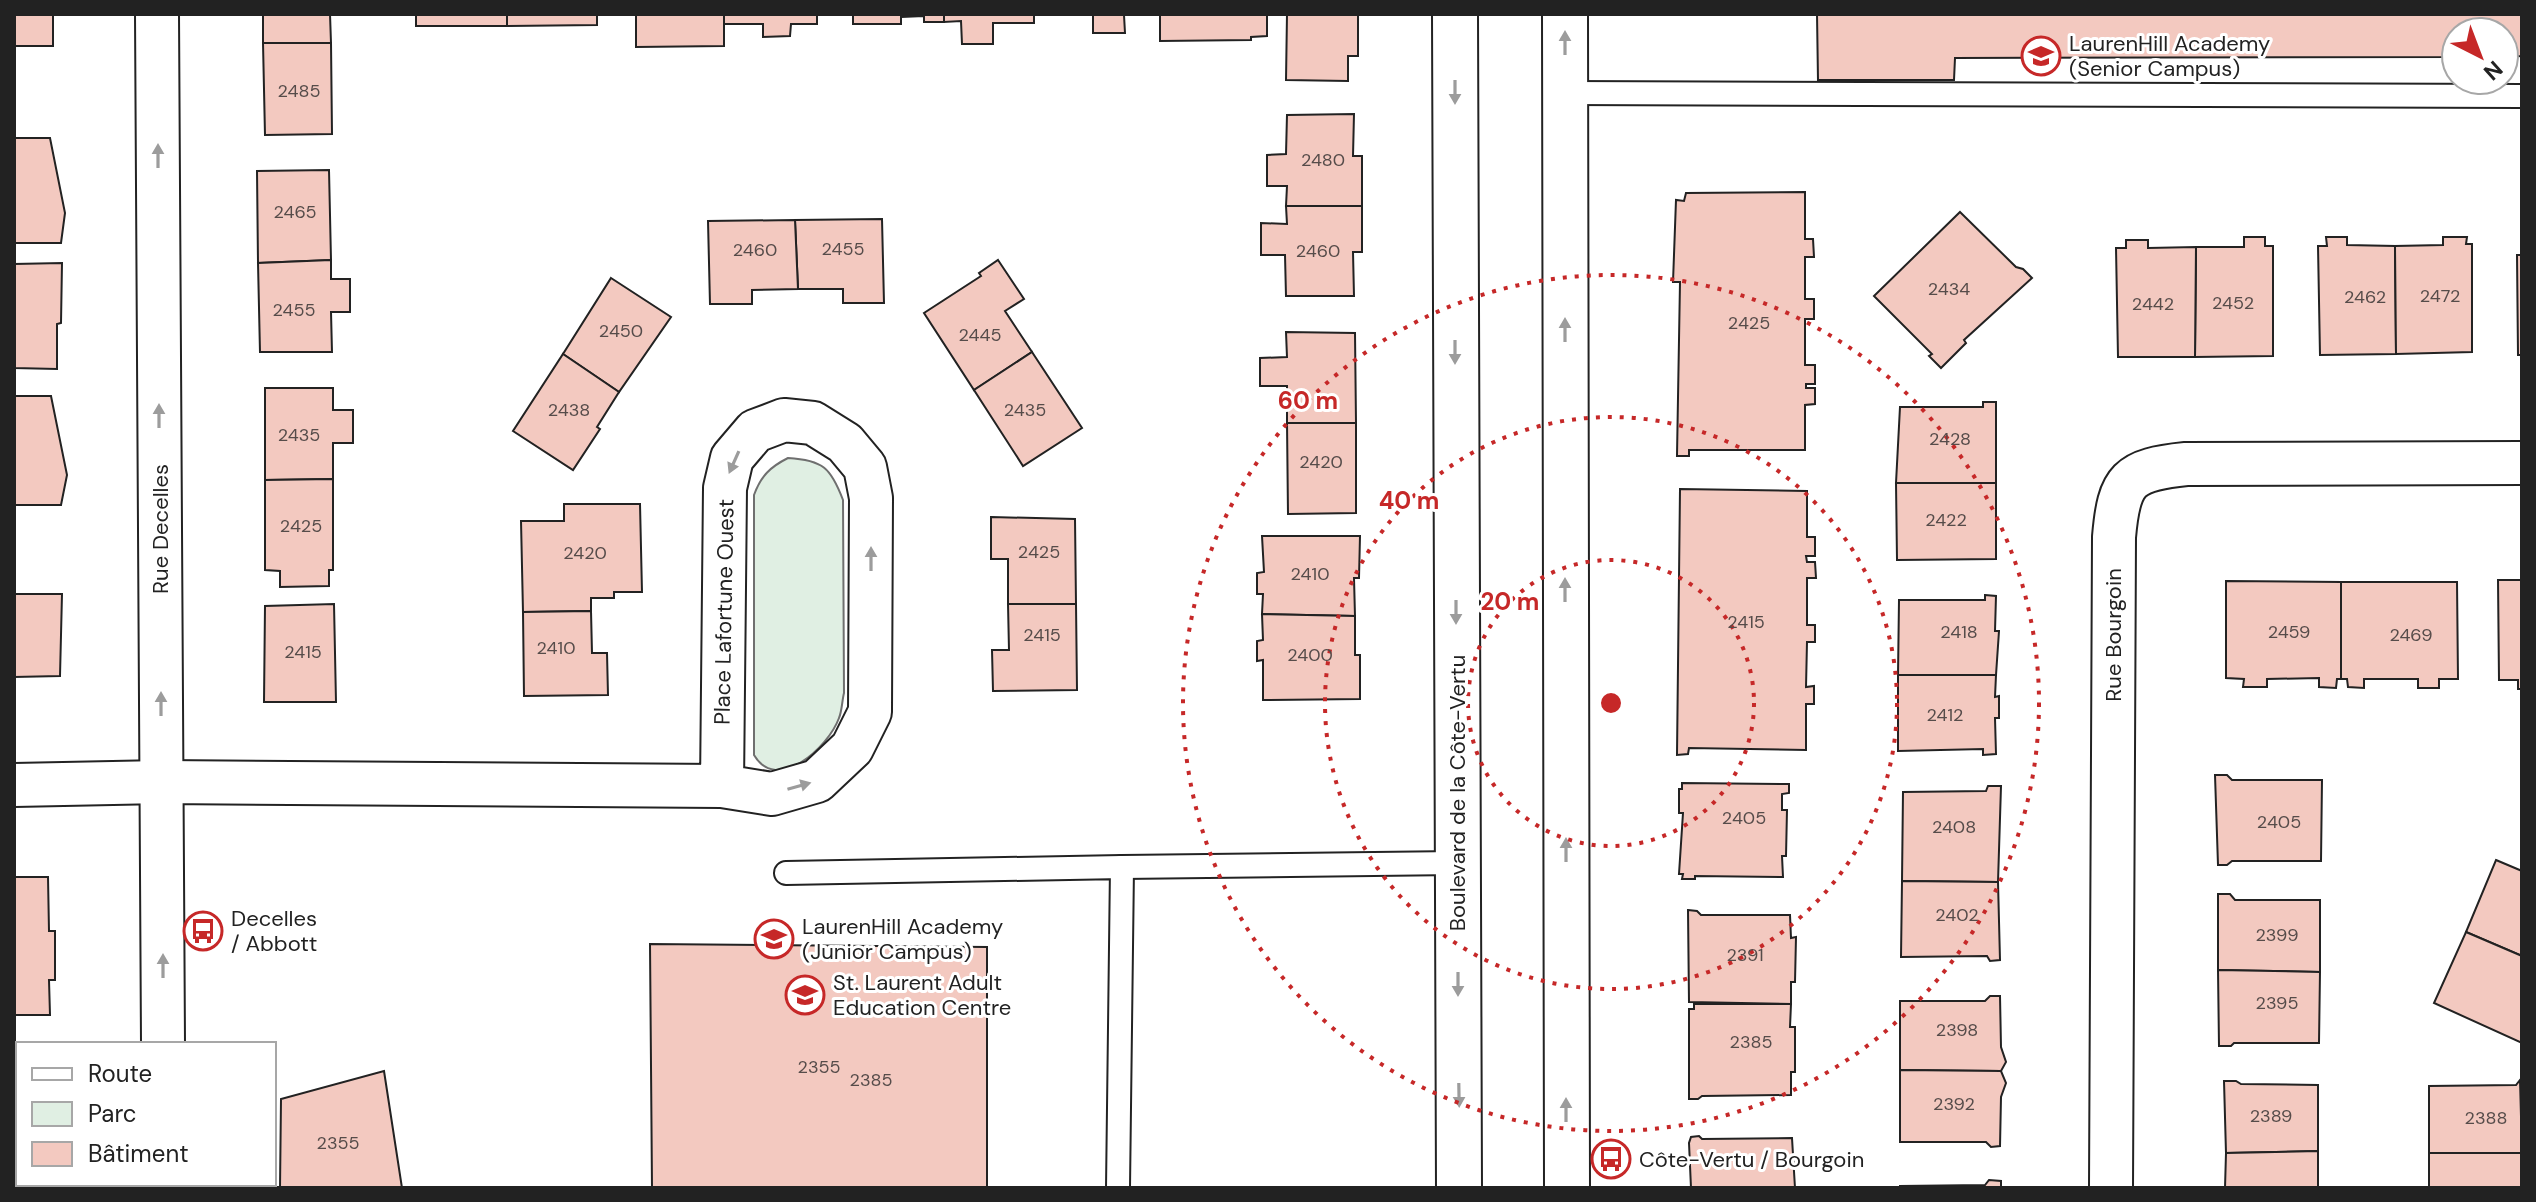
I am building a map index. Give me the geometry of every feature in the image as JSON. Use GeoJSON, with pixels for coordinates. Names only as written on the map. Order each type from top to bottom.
{"type":"FeatureCollection","features":[{"type":"Feature","properties":{"kind":"main road","name":"Boulevard de la Côte-Vertu"},"geometry":{"type":"LineString","coordinates":[[1455,14],[1459,1188]]}},
{"type":"Feature","properties":{"kind":"main road"},"geometry":{"type":"LineString","coordinates":[[1565,14],[1567,1188]]}},
{"type":"Feature","properties":{"kind":"street","name":"Rue Decelles"},"geometry":{"type":"LineString","coordinates":[[157,14],[163,1042]]}},
{"type":"Feature","properties":{"kind":"street","name":"Place Lafortune Ouest"},"geometry":{"type":"LineString","coordinates":[[14,785],[162,782],[722,786],[772,794],[817,781],[852,748],[870,712],[871,498],[865,467],[845,443],[813,423],[784,420],[755,431],[732,458],[725,488],[722,786]]}},
{"type":"Feature","properties":{"kind":"street","name":"Rue Bourgoin"},"geometry":{"type":"LineString","coordinates":[[2111,1188],[2114,537],[2117,504],[2128,482],[2152,468],[2186,464],[2522,463]]}},
{"type":"Feature","properties":{"kind":"lane"},"geometry":{"type":"LineString","coordinates":[[1566,93],[2522,96]]}},
{"type":"Feature","properties":{"kind":"lane"},"geometry":{"type":"LineString","coordinates":[[786,873],[1457,863]]}},
{"type":"Feature","properties":{"kind":"lane"},"geometry":{"type":"LineString","coordinates":[[1118,1188],[1122,867]]}},
{"type":"Feature","properties":{"kind":"green space"},"geometry":{"type":"Polygon","coordinates":[[[788,458],[810,461],[824,468],[830,473],[843,500],[844,693],[839,718],[824,742],[801,762],[775,770],[764,766],[754,755],[754,495],[767,473],[788,458]]]}},
{"type":"Feature","properties":{"kind":"building"},"geometry":{"type":"Polygon","coordinates":[[[14,14],[53,14],[53,46],[14,46],[14,14]]]}},
{"type":"Feature","properties":{"kind":"building"},"geometry":{"type":"Polygon","coordinates":[[[263,14],[330,14],[331,43],[263,43],[263,14]]]}},
{"type":"Feature","properties":{"kind":"building"},"geometry":{"type":"Polygon","coordinates":[[[416,14],[507,14],[507,26],[416,26],[416,14]]]}},
{"type":"Feature","properties":{"kind":"building"},"geometry":{"type":"Polygon","coordinates":[[[507,14],[597,14],[597,25],[507,26],[507,14]]]}},
{"type":"Feature","properties":{"kind":"building"},"geometry":{"type":"Polygon","coordinates":[[[636,14],[724,14],[724,46],[636,47],[636,14]]]}},
{"type":"Feature","properties":{"kind":"building"},"geometry":{"type":"Polygon","coordinates":[[[724,14],[817,14],[817,24],[791,24],[790,36],[763,37],[763,24],[724,24],[724,14]]]}},
{"type":"Feature","properties":{"kind":"building"},"geometry":{"type":"Polygon","coordinates":[[[853,14],[944,14],[944,22],[924,22],[924,16],[901,17],[901,24],[853,24],[853,14]]]}},
{"type":"Feature","properties":{"kind":"building"},"geometry":{"type":"Polygon","coordinates":[[[944,14],[1034,14],[1034,23],[993,23],[993,44],[962,44],[961,21],[944,22],[944,14]]]}},
{"type":"Feature","properties":{"kind":"building"},"geometry":{"type":"Polygon","coordinates":[[[1068,14],[1160,15],[1124,15],[1125,33],[1093,33],[1093,15],[1068,14]]]}},
{"type":"Feature","properties":{"kind":"building"},"geometry":{"type":"Polygon","coordinates":[[[1160,14],[1267,14],[1267,36],[1251,37],[1251,40],[1160,41],[1160,14]]]}},
{"type":"Feature","properties":{"kind":"building"},"geometry":{"type":"Polygon","coordinates":[[[1287,14],[1358,14],[1358,56],[1348,56],[1348,81],[1286,80],[1287,14]]]}},
{"type":"Feature","properties":{"kind":"building"},"geometry":{"type":"Polygon","coordinates":[[[1817,14],[2522,14],[2522,56],[2520,16],[2440,16],[2440,57],[1955,58],[1954,80],[1818,80],[1817,14]]]}},
{"type":"Feature","properties":{"kind":"building"},"geometry":{"type":"Polygon","coordinates":[[[263,43],[331,43],[332,134],[265,135],[263,43]]]}},
{"type":"Feature","properties":{"kind":"building"},"geometry":{"type":"Polygon","coordinates":[[[1354,114],[1353,156],[1362,156],[1362,206],[1286,206],[1287,186],[1267,186],[1267,155],[1286,154],[1287,115],[1354,114]]]}},
{"type":"Feature","properties":{"kind":"building"},"geometry":{"type":"Polygon","coordinates":[[[14,138],[50,138],[65,213],[61,243],[14,243],[14,138]]]}},
{"type":"Feature","properties":{"kind":"building"},"geometry":{"type":"Polygon","coordinates":[[[329,170],[331,260],[258,263],[257,171],[329,170]]]}},
{"type":"Feature","properties":{"kind":"building"},"geometry":{"type":"Polygon","coordinates":[[[1805,192],[1805,239],[1813,239],[1814,257],[1805,257],[1805,299],[1814,299],[1814,319],[1805,319],[1805,365],[1815,365],[1815,384],[1806,384],[1806,388],[1815,388],[1815,404],[1805,405],[1805,450],[1689,450],[1689,456],[1677,456],[1680,282],[1673,282],[1676,200],[1684,201],[1686,193],[1805,192]]]}},
{"type":"Feature","properties":{"kind":"building"},"geometry":{"type":"Polygon","coordinates":[[[1286,206],[1362,206],[1362,252],[1353,252],[1354,296],[1286,296],[1285,255],[1261,255],[1261,223],[1287,224],[1286,206]]]}},
{"type":"Feature","properties":{"kind":"building"},"geometry":{"type":"Polygon","coordinates":[[[1960,212],[2016,267],[2032,278],[1964,340],[1966,343],[1941,368],[1929,356],[1932,354],[1874,296],[1960,212]]]}},
{"type":"Feature","properties":{"kind":"building"},"geometry":{"type":"Polygon","coordinates":[[[882,219],[884,303],[843,303],[843,289],[798,289],[795,220],[882,219]]]}},
{"type":"Feature","properties":{"kind":"building"},"geometry":{"type":"Polygon","coordinates":[[[795,220],[798,289],[752,290],[752,304],[710,304],[708,221],[795,220]]]}},
{"type":"Feature","properties":{"kind":"building"},"geometry":{"type":"Polygon","coordinates":[[[2244,237],[2265,237],[2265,246],[2273,246],[2273,356],[2195,357],[2196,247],[2244,247],[2244,237]]]}},
{"type":"Feature","properties":{"kind":"building"},"geometry":{"type":"Polygon","coordinates":[[[2326,237],[2347,237],[2347,245],[2395,246],[2396,354],[2320,355],[2318,246],[2327,246],[2326,237]]]}},
{"type":"Feature","properties":{"kind":"building"},"geometry":{"type":"Polygon","coordinates":[[[2443,237],[2467,237],[2466,244],[2472,244],[2472,352],[2396,354],[2395,246],[2443,245],[2443,237]]]}},
{"type":"Feature","properties":{"kind":"building"},"geometry":{"type":"Polygon","coordinates":[[[2126,240],[2148,240],[2148,248],[2196,247],[2195,357],[2118,357],[2116,248],[2126,248],[2126,240]]]}},
{"type":"Feature","properties":{"kind":"building"},"geometry":{"type":"Polygon","coordinates":[[[2517,255],[2522,255],[2522,355],[2518,355],[2517,255]]]}},
{"type":"Feature","properties":{"kind":"building"},"geometry":{"type":"Polygon","coordinates":[[[331,260],[331,279],[350,279],[350,312],[331,312],[332,352],[260,352],[258,263],[331,260]]]}},
{"type":"Feature","properties":{"kind":"building"},"geometry":{"type":"Polygon","coordinates":[[[998,260],[1024,299],[1005,311],[1032,352],[974,390],[924,313],[981,276],[979,273],[998,260]]]}},
{"type":"Feature","properties":{"kind":"building"},"geometry":{"type":"Polygon","coordinates":[[[62,263],[57,369],[14,368],[14,264],[62,263]]]}},
{"type":"Feature","properties":{"kind":"building"},"geometry":{"type":"Polygon","coordinates":[[[611,278],[671,317],[619,392],[563,354],[611,278]]]}},
{"type":"Feature","properties":{"kind":"building"},"geometry":{"type":"Polygon","coordinates":[[[1286,332],[1355,333],[1356,423],[1287,423],[1287,386],[1260,386],[1260,358],[1287,357],[1286,332]]]}},
{"type":"Feature","properties":{"kind":"building"},"geometry":{"type":"Polygon","coordinates":[[[1032,352],[1082,428],[1023,466],[974,390],[1032,352]]]}},
{"type":"Feature","properties":{"kind":"building"},"geometry":{"type":"Polygon","coordinates":[[[563,354],[619,392],[597,427],[600,429],[573,470],[513,431],[563,354]]]}},
{"type":"Feature","properties":{"kind":"building"},"geometry":{"type":"Polygon","coordinates":[[[265,388],[333,388],[333,410],[353,410],[353,443],[333,443],[333,479],[265,480],[265,388]]]}},
{"type":"Feature","properties":{"kind":"building"},"geometry":{"type":"Polygon","coordinates":[[[14,396],[51,396],[67,475],[61,505],[14,505],[14,396]]]}},
{"type":"Feature","properties":{"kind":"building"},"geometry":{"type":"Polygon","coordinates":[[[1983,402],[1996,402],[1996,483],[1896,483],[1900,407],[1983,407],[1983,402]]]}},
{"type":"Feature","properties":{"kind":"building"},"geometry":{"type":"Polygon","coordinates":[[[1287,423],[1356,423],[1356,513],[1288,514],[1287,423]]]}},
{"type":"Feature","properties":{"kind":"building"},"geometry":{"type":"Polygon","coordinates":[[[333,479],[333,570],[329,570],[329,586],[280,587],[280,571],[265,570],[265,480],[333,479]]]}},
{"type":"Feature","properties":{"kind":"building"},"geometry":{"type":"Polygon","coordinates":[[[1896,483],[1996,483],[1996,559],[1897,560],[1896,483]]]}},
{"type":"Feature","properties":{"kind":"building"},"geometry":{"type":"Polygon","coordinates":[[[1680,489],[1807,491],[1807,537],[1815,537],[1815,556],[1806,556],[1807,562],[1815,562],[1816,578],[1807,578],[1807,625],[1815,625],[1815,642],[1807,642],[1806,687],[1814,686],[1814,704],[1806,704],[1806,750],[1689,748],[1688,754],[1677,755],[1680,489]]]}},
{"type":"Feature","properties":{"kind":"building"},"geometry":{"type":"Polygon","coordinates":[[[564,504],[640,504],[642,592],[614,592],[614,598],[591,598],[591,611],[523,612],[521,521],[564,521],[564,504]]]}},
{"type":"Feature","properties":{"kind":"building"},"geometry":{"type":"Polygon","coordinates":[[[991,517],[1075,519],[1076,604],[1008,604],[1008,559],[991,559],[991,517]]]}},
{"type":"Feature","properties":{"kind":"building"},"geometry":{"type":"Polygon","coordinates":[[[1262,536],[1360,536],[1359,578],[1354,578],[1355,616],[1262,614],[1263,594],[1257,594],[1257,573],[1264,572],[1262,536]]]}},
{"type":"Feature","properties":{"kind":"building"},"geometry":{"type":"Polygon","coordinates":[[[2498,580],[2522,580],[2522,689],[2518,689],[2518,680],[2499,680],[2498,580]]]}},
{"type":"Feature","properties":{"kind":"building"},"geometry":{"type":"Polygon","coordinates":[[[2226,581],[2341,582],[2341,679],[2337,679],[2336,688],[2319,687],[2319,678],[2267,679],[2267,687],[2243,687],[2244,679],[2226,678],[2226,581]]]}},
{"type":"Feature","properties":{"kind":"building"},"geometry":{"type":"Polygon","coordinates":[[[2341,582],[2457,582],[2458,679],[2439,679],[2439,688],[2418,688],[2418,679],[2364,679],[2364,688],[2348,687],[2347,679],[2341,679],[2341,582]]]}},
{"type":"Feature","properties":{"kind":"building"},"geometry":{"type":"Polygon","coordinates":[[[14,594],[62,594],[60,676],[14,677],[14,594]]]}},
{"type":"Feature","properties":{"kind":"building"},"geometry":{"type":"Polygon","coordinates":[[[1985,595],[1996,596],[1995,631],[1999,631],[1996,675],[1898,675],[1899,600],[1985,600],[1985,595]]]}},
{"type":"Feature","properties":{"kind":"building"},"geometry":{"type":"Polygon","coordinates":[[[334,604],[336,702],[264,702],[265,606],[334,604]]]}},
{"type":"Feature","properties":{"kind":"building"},"geometry":{"type":"Polygon","coordinates":[[[1008,604],[1076,604],[1077,690],[993,691],[992,650],[1009,650],[1008,604]]]}},
{"type":"Feature","properties":{"kind":"building"},"geometry":{"type":"Polygon","coordinates":[[[591,611],[592,653],[607,653],[608,695],[524,696],[523,612],[591,611]]]}},
{"type":"Feature","properties":{"kind":"building"},"geometry":{"type":"Polygon","coordinates":[[[1262,614],[1355,616],[1355,655],[1360,655],[1360,699],[1263,700],[1263,660],[1257,661],[1257,641],[1263,640],[1262,614]]]}},
{"type":"Feature","properties":{"kind":"building"},"geometry":{"type":"Polygon","coordinates":[[[1898,675],[1996,675],[1995,697],[1999,696],[1999,718],[1995,718],[1996,754],[1983,755],[1983,749],[1898,751],[1898,675]]]}},
{"type":"Feature","properties":{"kind":"building"},"geometry":{"type":"Polygon","coordinates":[[[2215,775],[2227,775],[2232,780],[2322,780],[2321,861],[2232,861],[2227,865],[2218,865],[2215,775]]]}},
{"type":"Feature","properties":{"kind":"building"},"geometry":{"type":"Polygon","coordinates":[[[1682,783],[1789,784],[1789,793],[1782,794],[1782,810],[1787,810],[1783,877],[1695,876],[1695,879],[1682,879],[1683,874],[1679,874],[1683,813],[1679,813],[1679,789],[1682,789],[1682,783]]]}},
{"type":"Feature","properties":{"kind":"building"},"geometry":{"type":"Polygon","coordinates":[[[1988,786],[2001,786],[1998,882],[1902,881],[1903,792],[1986,791],[1988,786]]]}},
{"type":"Feature","properties":{"kind":"building"},"geometry":{"type":"Polygon","coordinates":[[[2496,860],[2522,871],[2522,956],[2466,932],[2496,860]]]}},
{"type":"Feature","properties":{"kind":"building"},"geometry":{"type":"Polygon","coordinates":[[[14,877],[48,877],[49,931],[55,931],[55,980],[49,980],[50,1015],[14,1015],[14,877]]]}},
{"type":"Feature","properties":{"kind":"building"},"geometry":{"type":"Polygon","coordinates":[[[1902,881],[1998,882],[2000,960],[1990,961],[1987,956],[1901,957],[1902,881]]]}},
{"type":"Feature","properties":{"kind":"building"},"geometry":{"type":"Polygon","coordinates":[[[2218,894],[2230,894],[2235,900],[2320,900],[2320,972],[2218,970],[2218,894]]]}},
{"type":"Feature","properties":{"kind":"building"},"geometry":{"type":"Polygon","coordinates":[[[1688,910],[1701,915],[1790,915],[1791,938],[1796,937],[1791,1004],[1689,1002],[1688,910]]]}},
{"type":"Feature","properties":{"kind":"building"},"geometry":{"type":"Polygon","coordinates":[[[2466,932],[2522,956],[2522,1043],[2434,1003],[2466,932]]]}},
{"type":"Feature","properties":{"kind":"building"},"geometry":{"type":"Polygon","coordinates":[[[650,944],[987,947],[987,1188],[652,1188],[650,944]]]}},
{"type":"Feature","properties":{"kind":"building"},"geometry":{"type":"Polygon","coordinates":[[[2218,970],[2320,972],[2319,1043],[2234,1043],[2219,1046],[2218,970]]]}},
{"type":"Feature","properties":{"kind":"building"},"geometry":{"type":"Polygon","coordinates":[[[1990,996],[2000,996],[2001,1047],[2006,1062],[2001,1071],[1900,1070],[1900,1001],[1985,1001],[1990,996]]]}},
{"type":"Feature","properties":{"kind":"building"},"geometry":{"type":"Polygon","coordinates":[[[1694,1004],[1791,1004],[1790,1027],[1795,1027],[1795,1072],[1791,1072],[1791,1095],[1702,1096],[1689,1099],[1689,1009],[1694,1009],[1694,1004]]]}},
{"type":"Feature","properties":{"kind":"building"},"geometry":{"type":"Polygon","coordinates":[[[1900,1070],[2001,1071],[2006,1083],[2001,1097],[2000,1146],[1991,1147],[1986,1142],[1900,1142],[1900,1070]]]}},
{"type":"Feature","properties":{"kind":"building"},"geometry":{"type":"Polygon","coordinates":[[[384,1071],[402,1188],[280,1188],[281,1099],[384,1071]]]}},
{"type":"Feature","properties":{"kind":"building"},"geometry":{"type":"Polygon","coordinates":[[[2520,1080],[2522,1153],[2429,1153],[2429,1086],[2516,1085],[2520,1080]]]}},
{"type":"Feature","properties":{"kind":"building"},"geometry":{"type":"Polygon","coordinates":[[[2224,1081],[2318,1085],[2318,1151],[2226,1153],[2224,1081]]]}},
{"type":"Feature","properties":{"kind":"building"},"geometry":{"type":"Polygon","coordinates":[[[16,1105],[16,1186],[57,1188],[14,1188],[16,1105]]]}},
{"type":"Feature","properties":{"kind":"building"},"geometry":{"type":"Polygon","coordinates":[[[1699,1136],[1702,1139],[1792,1138],[1795,1188],[1691,1188],[1689,1143],[1691,1137],[1699,1136]]]}},
{"type":"Feature","properties":{"kind":"building"},"geometry":{"type":"Polygon","coordinates":[[[2318,1151],[2318,1188],[2225,1188],[2226,1153],[2318,1151]]]}},
{"type":"Feature","properties":{"kind":"building"},"geometry":{"type":"Polygon","coordinates":[[[2429,1153],[2522,1153],[2522,1188],[2429,1188],[2429,1153]]]}},
{"type":"Feature","properties":{"kind":"building"},"geometry":{"type":"Polygon","coordinates":[[[1989,1180],[2001,1181],[2001,1188],[1900,1188],[1985,1185],[1989,1180]]]}},
{"type":"Feature","properties":{"kind":"place","name":"LaurenHill Academy (Senior Campus)"},"geometry":{"type":"Point","coordinates":[2041,56]}},
{"type":"Feature","properties":{"kind":"place","name":"Decelles / Abbott"},"geometry":{"type":"Point","coordinates":[203,931]}},
{"type":"Feature","properties":{"kind":"place","name":"LaurenHill Academy (Junior Campus)"},"geometry":{"type":"Point","coordinates":[774,939]}},
{"type":"Feature","properties":{"kind":"place","name":"St. Laurent Adult Education Centre"},"geometry":{"type":"Point","coordinates":[805,995]}},
{"type":"Feature","properties":{"kind":"place","name":"Côte-Vertu / Bourgoin"},"geometry":{"type":"Point","coordinates":[1611,1159]}}]}
